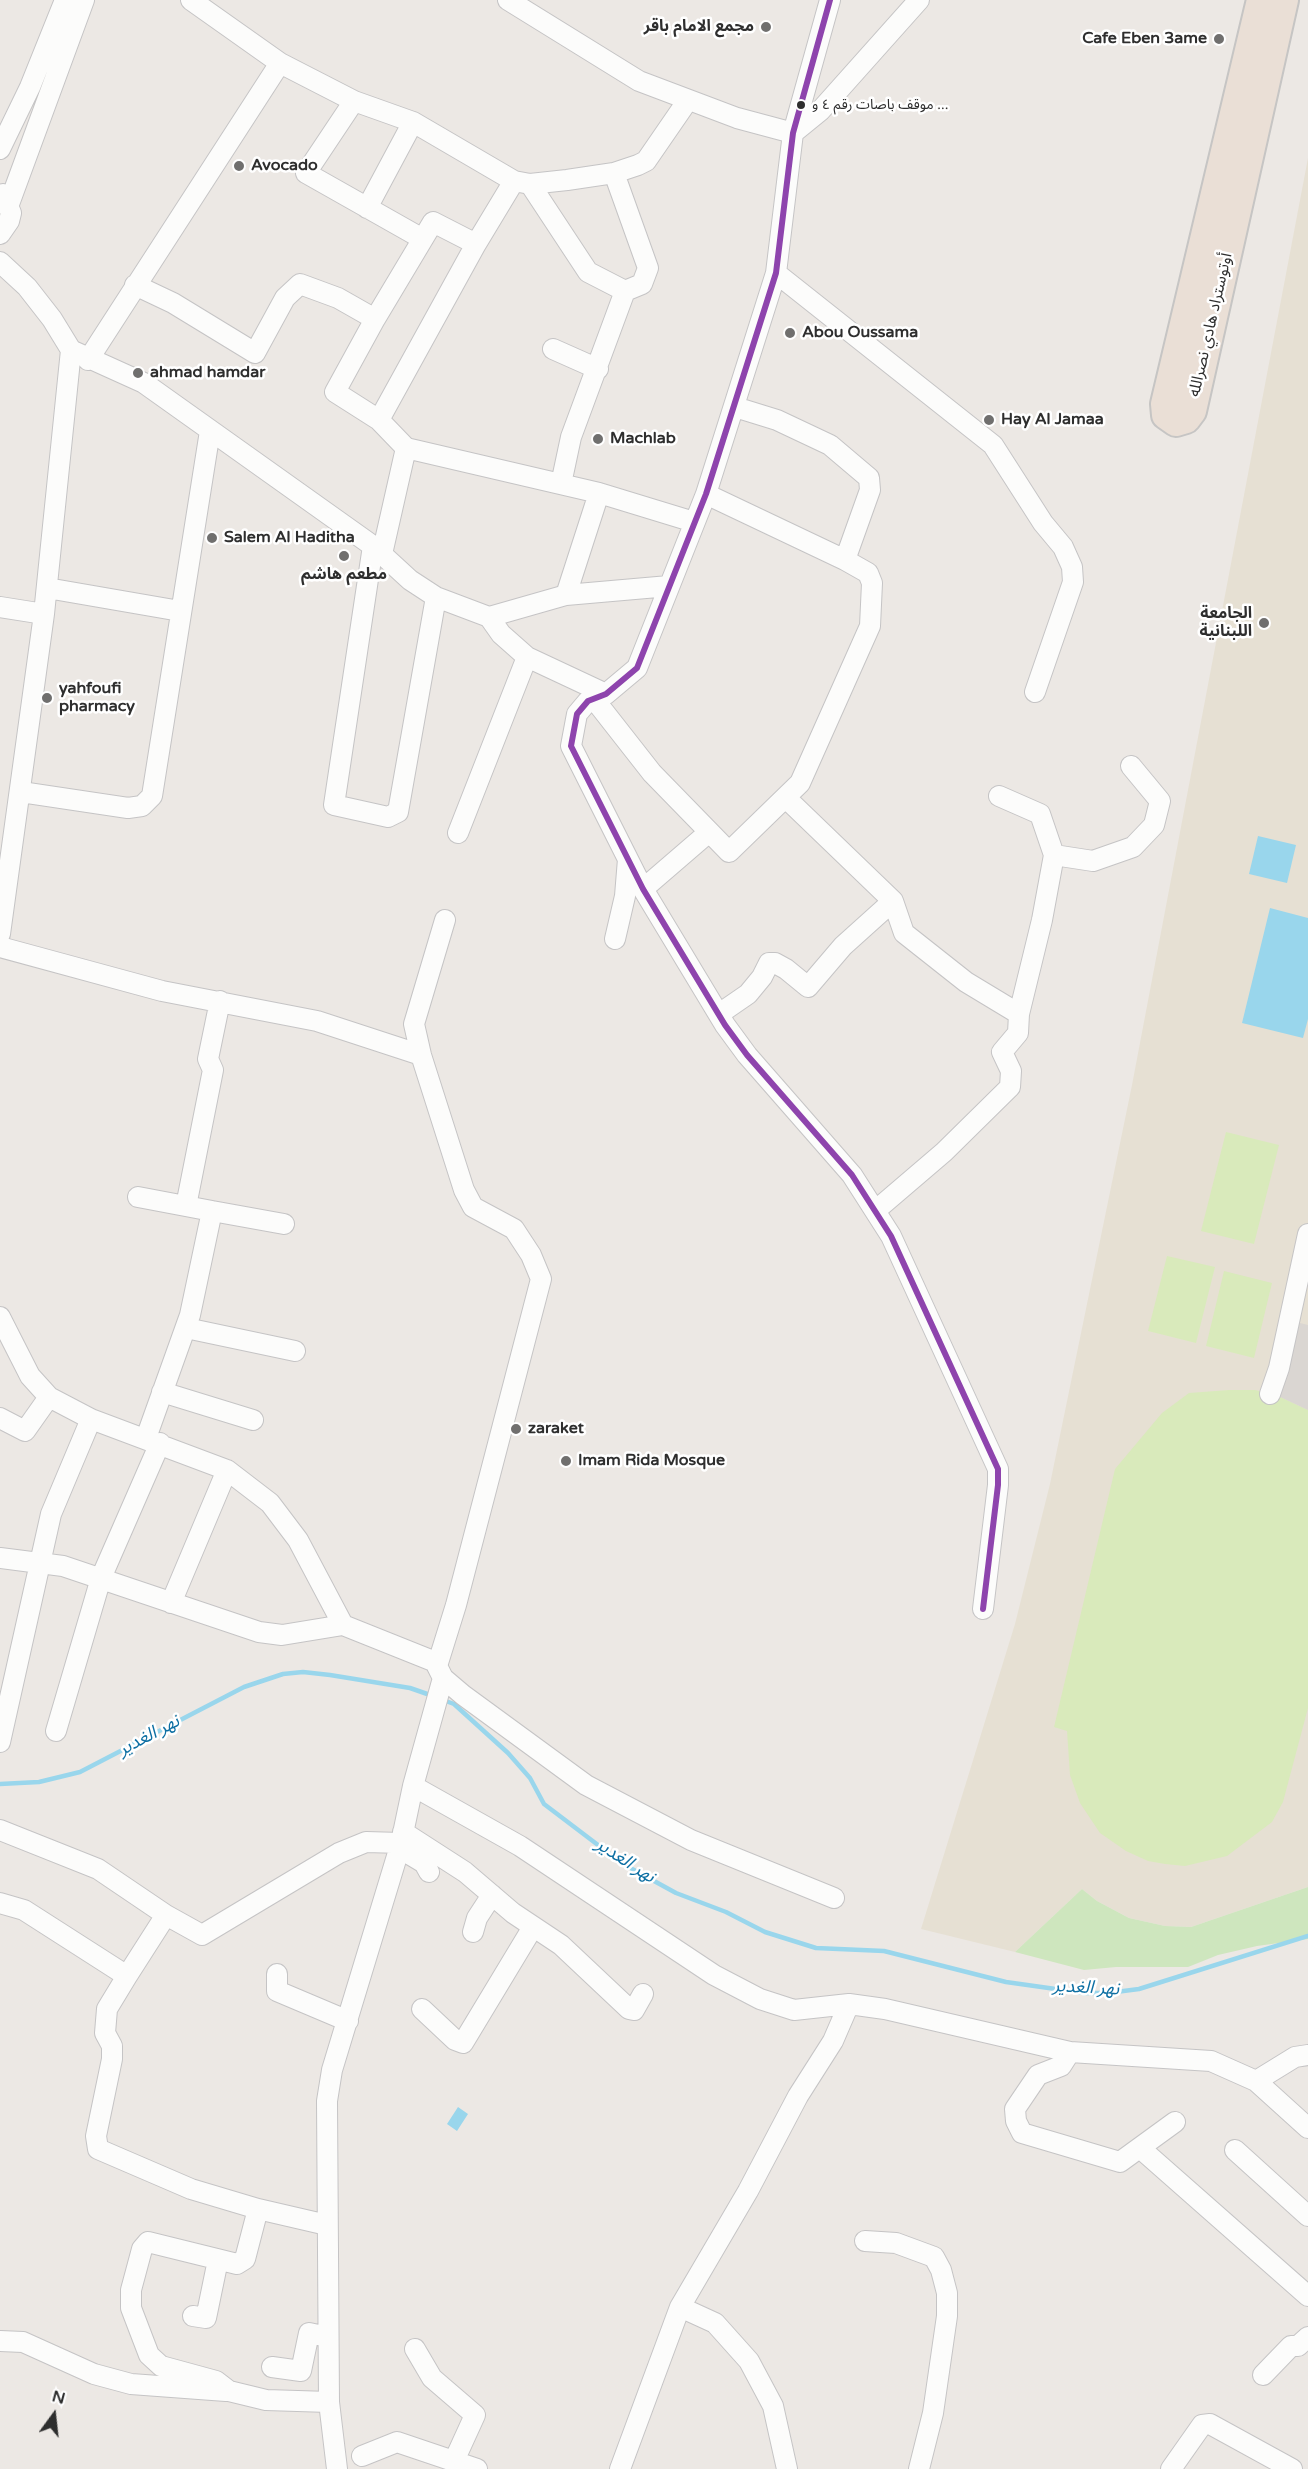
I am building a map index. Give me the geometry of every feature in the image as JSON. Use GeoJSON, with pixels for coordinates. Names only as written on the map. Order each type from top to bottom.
{"type":"FeatureCollection","features":[{"type":"Feature","properties":{"kind":"highway","name":"أوتوستراد هادي نصرالله"},"geometry":{"type":"LineString","coordinates":[[1261,0],[1165,404],[1166,415],[1176,422],[1186,419],[1192,411],[1284,0]]}},
{"type":"Feature","properties":{"kind":"street"},"geometry":{"type":"LineString","coordinates":[[0,149],[30,87],[65,0]]}},
{"type":"Feature","properties":{"kind":"street"},"geometry":{"type":"LineString","coordinates":[[0,234],[9,221],[5,197],[84,0]]}},
{"type":"Feature","properties":{"kind":"street"},"geometry":{"type":"LineString","coordinates":[[191,0],[280,63],[354,101],[413,122],[522,182],[588,272],[625,291]]}},
{"type":"Feature","properties":{"kind":"street"},"geometry":{"type":"LineString","coordinates":[[508,0],[639,81],[737,118],[793,133]]}},
{"type":"Feature","properties":{"kind":"street"},"geometry":{"type":"LineString","coordinates":[[830,0],[793,133],[776,273],[706,494],[637,668],[600,697],[588,701],[577,714],[570,746],[643,889],[719,1014],[747,1055],[852,1175],[901,1258],[998,1468],[983,1609]]}},
{"type":"Feature","properties":{"kind":"street"},"geometry":{"type":"LineString","coordinates":[[793,133],[820,111],[915,2]]}},
{"type":"Feature","properties":{"kind":"street"},"geometry":{"type":"LineString","coordinates":[[88,360],[280,63]]}},
{"type":"Feature","properties":{"kind":"street"},"geometry":{"type":"LineString","coordinates":[[379,420],[476,243],[522,182],[614,173],[646,161],[688,100]]}},
{"type":"Feature","properties":{"kind":"street"},"geometry":{"type":"LineString","coordinates":[[354,101],[306,173],[421,238]]}},
{"type":"Feature","properties":{"kind":"street"},"geometry":{"type":"LineString","coordinates":[[367,208],[413,122]]}},
{"type":"Feature","properties":{"kind":"street"},"geometry":{"type":"LineString","coordinates":[[561,484],[571,437],[625,291],[642,284],[648,268],[614,173]]}},
{"type":"Feature","properties":{"kind":"street"},"geometry":{"type":"LineString","coordinates":[[476,243],[433,222],[421,238],[335,392],[379,420],[406,448],[599,493],[694,522]]}},
{"type":"Feature","properties":{"kind":"street"},"geometry":{"type":"LineString","coordinates":[[0,262],[27,287],[52,319],[71,350],[88,360],[144,383],[377,550],[410,580],[436,597],[489,617],[501,634],[527,657],[600,697],[652,773],[729,852],[800,783],[870,626],[872,583],[867,573],[845,560],[706,494]]}},
{"type":"Feature","properties":{"kind":"street"},"geometry":{"type":"LineString","coordinates":[[776,273],[993,445],[1043,523],[1063,547],[1072,567],[1073,582],[1035,692]]}},
{"type":"Feature","properties":{"kind":"street"},"geometry":{"type":"LineString","coordinates":[[135,285],[173,303],[255,353],[285,298],[300,284],[338,298],[375,319]]}},
{"type":"Feature","properties":{"kind":"street"},"geometry":{"type":"LineString","coordinates":[[553,349],[598,369]]}},
{"type":"Feature","properties":{"kind":"street"},"geometry":{"type":"LineString","coordinates":[[0,934],[13,799],[44,614],[71,350]]}},
{"type":"Feature","properties":{"kind":"street"},"geometry":{"type":"LineString","coordinates":[[735,407],[777,420],[830,445],[869,478],[870,490],[845,560]]}},
{"type":"Feature","properties":{"kind":"street"},"geometry":{"type":"LineString","coordinates":[[13,799],[129,808],[142,806],[152,796],[163,741],[180,611],[210,431]]}},
{"type":"Feature","properties":{"kind":"street"},"geometry":{"type":"LineString","coordinates":[[406,448],[377,550],[334,805],[388,817],[398,813],[436,597]]}},
{"type":"Feature","properties":{"kind":"street"},"geometry":{"type":"LineString","coordinates":[[566,595],[599,493]]}},
{"type":"Feature","properties":{"kind":"street"},"geometry":{"type":"LineString","coordinates":[[489,617],[566,595],[669,586]]}},
{"type":"Feature","properties":{"kind":"street"},"geometry":{"type":"LineString","coordinates":[[47,588],[180,611]]}},
{"type":"Feature","properties":{"kind":"street"},"geometry":{"type":"LineString","coordinates":[[0,607],[44,614]]}},
{"type":"Feature","properties":{"kind":"street"},"geometry":{"type":"LineString","coordinates":[[458,833],[527,657]]}},
{"type":"Feature","properties":{"kind":"street"},"geometry":{"type":"LineString","coordinates":[[1054,855],[1093,861],[1133,847],[1154,825],[1160,801],[1131,766]]}},
{"type":"Feature","properties":{"kind":"street"},"geometry":{"type":"LineString","coordinates":[[875,1211],[931,1160],[944,1152],[1010,1087],[1011,1071],[1002,1052],[1018,1033],[1019,1014],[1042,920],[1054,855],[1040,814],[999,796]]}},
{"type":"Feature","properties":{"kind":"street"},"geometry":{"type":"LineString","coordinates":[[786,798],[893,901],[904,933],[966,982],[1019,1014]]}},
{"type":"Feature","properties":{"kind":"street"},"geometry":{"type":"LineString","coordinates":[[643,889],[708,833]]}},
{"type":"Feature","properties":{"kind":"street"},"geometry":{"type":"LineString","coordinates":[[615,939],[624,896],[628,856]]}},
{"type":"Feature","properties":{"kind":"street"},"geometry":{"type":"LineString","coordinates":[[719,1014],[748,994],[762,977],[769,963],[781,966],[808,987],[843,946],[893,901]]}},
{"type":"Feature","properties":{"kind":"street"},"geometry":{"type":"LineString","coordinates":[[445,920],[414,1024],[421,1055],[464,1190],[473,1207],[514,1229],[531,1255],[541,1279],[456,1605],[401,1841],[332,2070],[327,2101],[329,2402],[336,2464],[366,2462],[397,2442],[477,2469]]}},
{"type":"Feature","properties":{"kind":"street"},"geometry":{"type":"LineString","coordinates":[[0,947],[162,991],[317,1022],[421,1055]]}},
{"type":"Feature","properties":{"kind":"street"},"geometry":{"type":"LineString","coordinates":[[186,1206],[213,1070],[208,1059],[220,1001]]}},
{"type":"Feature","properties":{"kind":"street"},"geometry":{"type":"LineString","coordinates":[[138,1197],[284,1224]]}},
{"type":"Feature","properties":{"kind":"street"},"geometry":{"type":"LineString","coordinates":[[57,1731],[101,1578],[153,1441],[162,1392],[186,1328],[198,1286],[212,1211]]}},
{"type":"Feature","properties":{"kind":"street"},"geometry":{"type":"LineString","coordinates":[[1270,1394],[1308,1234]]}},
{"type":"Feature","properties":{"kind":"street"},"geometry":{"type":"LineString","coordinates":[[0,1317],[30,1376],[49,1397],[91,1419],[227,1470],[270,1503],[298,1540],[343,1625],[439,1682],[586,1785],[691,1840],[834,1898]]}},
{"type":"Feature","properties":{"kind":"street"},"geometry":{"type":"LineString","coordinates":[[186,1328],[295,1351]]}},
{"type":"Feature","properties":{"kind":"street"},"geometry":{"type":"LineString","coordinates":[[162,1392],[253,1420]]}},
{"type":"Feature","properties":{"kind":"street"},"geometry":{"type":"LineString","coordinates":[[0,1418],[25,1431],[49,1397]]}},
{"type":"Feature","properties":{"kind":"street"},"geometry":{"type":"LineString","coordinates":[[0,1742],[39,1562],[57,1499],[91,1419]]}},
{"type":"Feature","properties":{"kind":"street"},"geometry":{"type":"LineString","coordinates":[[171,1603],[227,1470]]}},
{"type":"Feature","properties":{"kind":"street"},"geometry":{"type":"LineString","coordinates":[[0,1558],[63,1566],[240,1627],[282,1635],[343,1625]]}},
{"type":"Feature","properties":{"kind":"street"},"geometry":{"type":"LineString","coordinates":[[413,1786],[538,1857],[714,1975],[760,1999],[794,2010],[849,2004],[1070,2052],[1211,2061],[1256,2081],[1308,2128]]}},
{"type":"Feature","properties":{"kind":"street"},"geometry":{"type":"LineString","coordinates":[[0,1830],[98,1869],[166,1915],[202,1935],[339,1853],[366,1842],[401,1841],[465,1872],[533,1927],[561,1945],[629,2009],[634,2010],[643,1994]]}},
{"type":"Feature","properties":{"kind":"street"},"geometry":{"type":"LineString","coordinates":[[401,1841],[424,1863],[429,1872]]}},
{"type":"Feature","properties":{"kind":"street"},"geometry":{"type":"LineString","coordinates":[[473,1932],[477,1918],[492,1895]]}},
{"type":"Feature","properties":{"kind":"street"},"geometry":{"type":"LineString","coordinates":[[0,1903],[24,1910],[127,1976]]}},
{"type":"Feature","properties":{"kind":"street"},"geometry":{"type":"LineString","coordinates":[[166,1915],[106,2009],[105,2033],[112,2046],[112,2059],[96,2136],[98,2149],[191,2189],[258,2209],[327,2225]]}},
{"type":"Feature","properties":{"kind":"street"},"geometry":{"type":"LineString","coordinates":[[422,2009],[455,2040],[463,2043],[533,1927]]}},
{"type":"Feature","properties":{"kind":"street"},"geometry":{"type":"LineString","coordinates":[[278,1974],[277,1991],[348,2021]]}},
{"type":"Feature","properties":{"kind":"street"},"geometry":{"type":"LineString","coordinates":[[620,2469],[680,2307],[748,2191],[798,2096],[842,2025],[849,2004]]}},
{"type":"Feature","properties":{"kind":"street"},"geometry":{"type":"LineString","coordinates":[[1070,2052],[1061,2066],[1038,2075],[1015,2109],[1016,2121],[1022,2133],[1120,2162],[1175,2122]]}},
{"type":"Feature","properties":{"kind":"street"},"geometry":{"type":"LineString","coordinates":[[1256,2081],[1295,2057],[1308,2055]]}},
{"type":"Feature","properties":{"kind":"street"},"geometry":{"type":"LineString","coordinates":[[1140,2148],[1308,2296]]}},
{"type":"Feature","properties":{"kind":"street"},"geometry":{"type":"LineString","coordinates":[[1235,2150],[1308,2216]]}},
{"type":"Feature","properties":{"kind":"street"},"geometry":{"type":"LineString","coordinates":[[229,2391],[216,2381],[154,2361],[149,2355],[131,2308],[131,2290],[142,2249],[148,2242],[237,2264],[245,2259],[258,2209]]}},
{"type":"Feature","properties":{"kind":"street"},"geometry":{"type":"LineString","coordinates":[[865,2241],[896,2243],[934,2257],[941,2270],[947,2293],[947,2316],[933,2413],[919,2469]]}},
{"type":"Feature","properties":{"kind":"street"},"geometry":{"type":"LineString","coordinates":[[193,2316],[206,2318],[218,2260]]}},
{"type":"Feature","properties":{"kind":"street"},"geometry":{"type":"LineString","coordinates":[[680,2307],[715,2323],[749,2361],[773,2406],[787,2469]]}},
{"type":"Feature","properties":{"kind":"street"},"geometry":{"type":"LineString","coordinates":[[272,2367],[301,2371],[309,2333],[328,2337]]}},
{"type":"Feature","properties":{"kind":"street"},"geometry":{"type":"LineString","coordinates":[[0,2341],[23,2342],[94,2374],[131,2384],[229,2391],[266,2400],[329,2402]]}},
{"type":"Feature","properties":{"kind":"street"},"geometry":{"type":"LineString","coordinates":[[1263,2375],[1291,2346],[1305,2346]]}},
{"type":"Feature","properties":{"kind":"street"},"geometry":{"type":"LineString","coordinates":[[415,2349],[432,2378],[475,2415],[454,2461]]}},
{"type":"Feature","properties":{"kind":"street"},"geometry":{"type":"LineString","coordinates":[[1171,2469],[1202,2425],[1210,2424],[1292,2469]]}},
{"type":"Feature","properties":{"kind":"shaded area","name":"الجامعة اللبنانية"},"geometry":{"type":"Polygon","coordinates":[[[1308,158],[1308,1887],[1191,1927],[1165,1926],[1129,1918],[1097,1901],[1082,1889],[1015,1952],[921,1929],[1015,1624],[1050,1484],[1132,1085],[1308,158]]]}},
{"type":"Feature","properties":{"kind":"shaded area"},"geometry":{"type":"Polygon","coordinates":[[[1288,1320],[1308,1325],[1308,1410],[1276,1395],[1288,1320]]]}},
{"type":"Feature","properties":{"kind":"green space"},"geometry":{"type":"Polygon","coordinates":[[[1226,1132],[1279,1145],[1254,1244],[1201,1231],[1226,1132]]]}},
{"type":"Feature","properties":{"kind":"green space"},"geometry":{"type":"Polygon","coordinates":[[[1167,1256],[1215,1267],[1196,1343],[1148,1331],[1167,1256]]]}},
{"type":"Feature","properties":{"kind":"green space"},"geometry":{"type":"Polygon","coordinates":[[[1224,1271],[1272,1283],[1254,1358],[1206,1346],[1224,1271]]]}},
{"type":"Feature","properties":{"kind":"green space"},"geometry":{"type":"Polygon","coordinates":[[[1255,1390],[1276,1395],[1308,1410],[1308,1708],[1283,1802],[1272,1822],[1227,1856],[1185,1866],[1165,1864],[1148,1861],[1126,1851],[1100,1833],[1080,1803],[1070,1775],[1067,1731],[1054,1727],[1115,1469],[1162,1413],[1189,1393],[1255,1390]]]}},
{"type":"Feature","properties":{"kind":"green space"},"geometry":{"type":"Polygon","coordinates":[[[1308,1887],[1308,1939],[1257,1946],[1218,1955],[1188,1967],[1116,1967],[1084,1970],[1015,1952],[1082,1889],[1097,1901],[1129,1918],[1165,1926],[1191,1927],[1308,1887]]]}},
{"type":"Feature","properties":{"kind":"water"},"geometry":{"type":"Polygon","coordinates":[[[1258,836],[1296,845],[1287,883],[1249,874],[1258,836]]]}},
{"type":"Feature","properties":{"kind":"water"},"geometry":{"type":"Polygon","coordinates":[[[1270,908],[1308,918],[1308,1019],[1303,1038],[1242,1023],[1270,908]]]}},
{"type":"Feature","properties":{"kind":"water"},"geometry":{"type":"Polygon","coordinates":[[[458,2107],[468,2114],[457,2131],[447,2124],[458,2107]]]}},
{"type":"Feature","properties":{"kind":"waterway","name":"نهر الغدير"},"geometry":{"type":"LineString","coordinates":[[0,1784],[39,1782],[80,1772],[244,1687],[283,1674],[303,1672],[330,1675],[410,1688],[433,1696]]}},
{"type":"Feature","properties":{"kind":"waterway","name":"نهر الغدير"},"geometry":{"type":"LineString","coordinates":[[443,1700],[454,1704],[508,1753],[530,1778],[544,1804],[623,1864],[676,1893],[726,1912],[765,1932],[816,1948],[884,1951],[1006,1982],[1084,1993],[1108,1993],[1139,1989],[1308,1936]]}},
{"type":"Feature","properties":{"kind":"transit line"},"geometry":{"type":"LineString","coordinates":[[830,0],[793,133],[776,273],[706,494],[637,668],[606,694],[588,701],[577,714],[571,746],[643,889],[725,1025],[747,1055],[852,1175],[891,1236],[998,1469],[983,1609]]}},
{"type":"Feature","properties":{"kind":"place","name":"مجمع الامام باقر"},"geometry":{"type":"Point","coordinates":[766,27]}},
{"type":"Feature","properties":{"kind":"place","name":"Cafe Eben 3ame"},"geometry":{"type":"Point","coordinates":[1219,39]}},
{"type":"Feature","properties":{"kind":"place","name":"موقف باصات رقم ٤ و ..."},"geometry":{"type":"Point","coordinates":[801,105]}},
{"type":"Feature","properties":{"kind":"place","name":"Avocado"},"geometry":{"type":"Point","coordinates":[239,166]}},
{"type":"Feature","properties":{"kind":"place","name":"Abou Oussama"},"geometry":{"type":"Point","coordinates":[790,333]}},
{"type":"Feature","properties":{"kind":"place","name":"ahmad hamdar"},"geometry":{"type":"Point","coordinates":[138,373]}},
{"type":"Feature","properties":{"kind":"place","name":"Hay Al Jamaa"},"geometry":{"type":"Point","coordinates":[989,420]}},
{"type":"Feature","properties":{"kind":"place","name":"Machlab"},"geometry":{"type":"Point","coordinates":[598,439]}},
{"type":"Feature","properties":{"kind":"place","name":"Salem Al Haditha"},"geometry":{"type":"Point","coordinates":[212,538]}},
{"type":"Feature","properties":{"kind":"place","name":"مطعم هاشم"},"geometry":{"type":"Point","coordinates":[344,556]}},
{"type":"Feature","properties":{"kind":"place","name":"الجامعة اللبنانية"},"geometry":{"type":"Point","coordinates":[1264,623]}},
{"type":"Feature","properties":{"kind":"place","name":"yahfoufi pharmacy"},"geometry":{"type":"Point","coordinates":[47,698]}},
{"type":"Feature","properties":{"kind":"place","name":"zaraket"},"geometry":{"type":"Point","coordinates":[516,1429]}},
{"type":"Feature","properties":{"kind":"place","name":"Imam Rida Mosque"},"geometry":{"type":"Point","coordinates":[566,1461]}}]}
